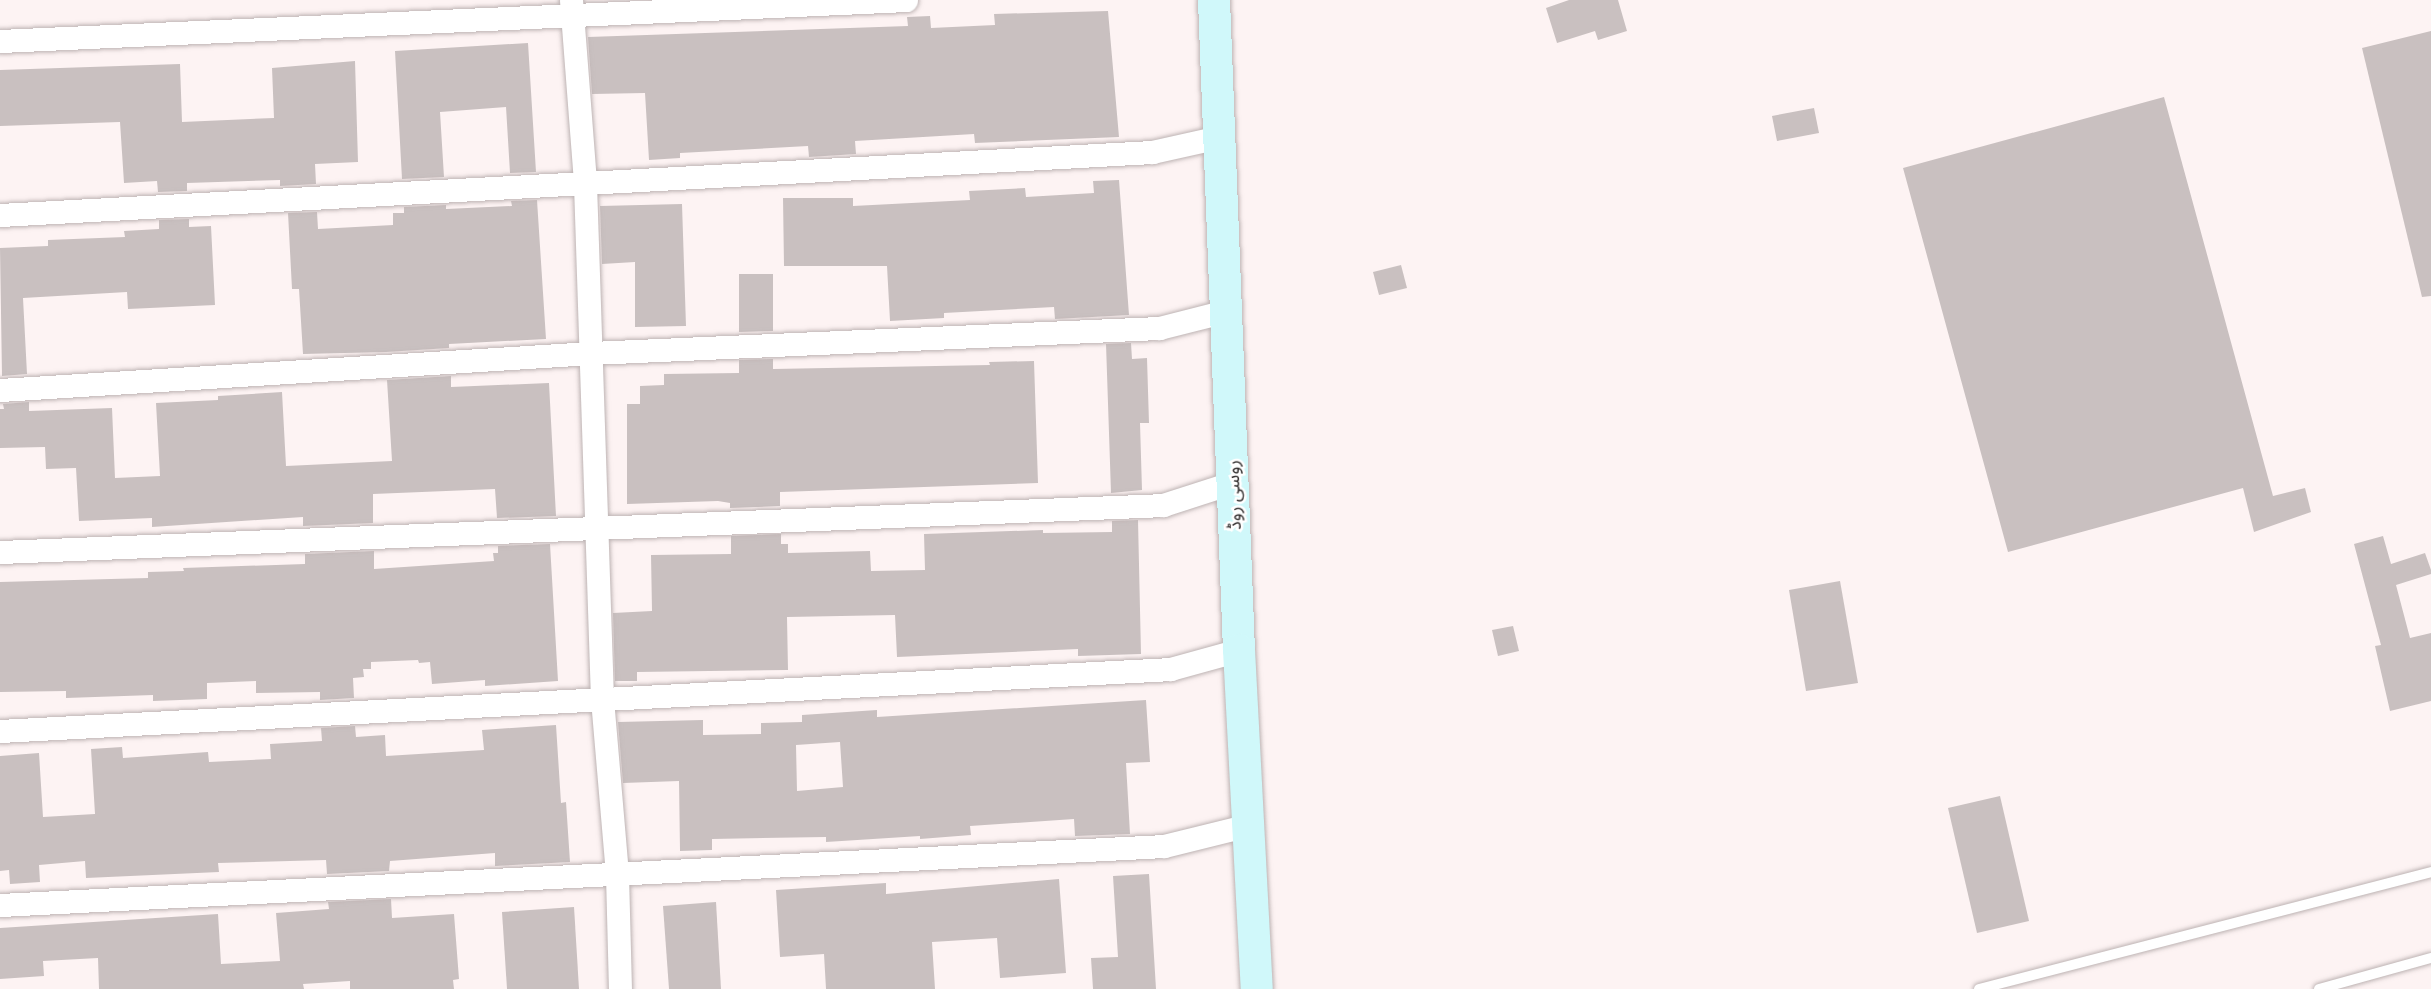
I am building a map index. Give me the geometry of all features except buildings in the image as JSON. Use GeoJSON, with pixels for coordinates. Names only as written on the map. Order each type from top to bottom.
{"type":"FeatureCollection","features":[{"type":"Feature","properties":{"kind":"main road","name":"روسی روڈ"},"geometry":{"type":"LineString","coordinates":[[1214,0],[1239,650],[1257,989]]}},
{"type":"Feature","properties":{"kind":"street"},"geometry":{"type":"LineString","coordinates":[[0,41],[572,7],[906,0]]}},
{"type":"Feature","properties":{"kind":"street"},"geometry":{"type":"LineString","coordinates":[[572,7],[585,184],[602,699],[617,875],[620,989]]}},
{"type":"Feature","properties":{"kind":"street"},"geometry":{"type":"LineString","coordinates":[[0,215],[1152,152],[1219,136]]}},
{"type":"Feature","properties":{"kind":"street"},"geometry":{"type":"LineString","coordinates":[[0,390],[591,353],[1159,328],[1226,311]]}},
{"type":"Feature","properties":{"kind":"street"},"geometry":{"type":"LineString","coordinates":[[0,552],[1163,505],[1234,482]]}},
{"type":"Feature","properties":{"kind":"street"},"geometry":{"type":"LineString","coordinates":[[0,731],[1170,668],[1239,650]]}},
{"type":"Feature","properties":{"kind":"street"},"geometry":{"type":"LineString","coordinates":[[0,905],[1164,846],[1249,825]]}},
{"type":"Feature","properties":{"kind":"lane"},"geometry":{"type":"LineString","coordinates":[[1979,989],[2431,872]]}},
{"type":"Feature","properties":{"kind":"lane"},"geometry":{"type":"LineString","coordinates":[[2319,989],[2431,958]]}}]}
